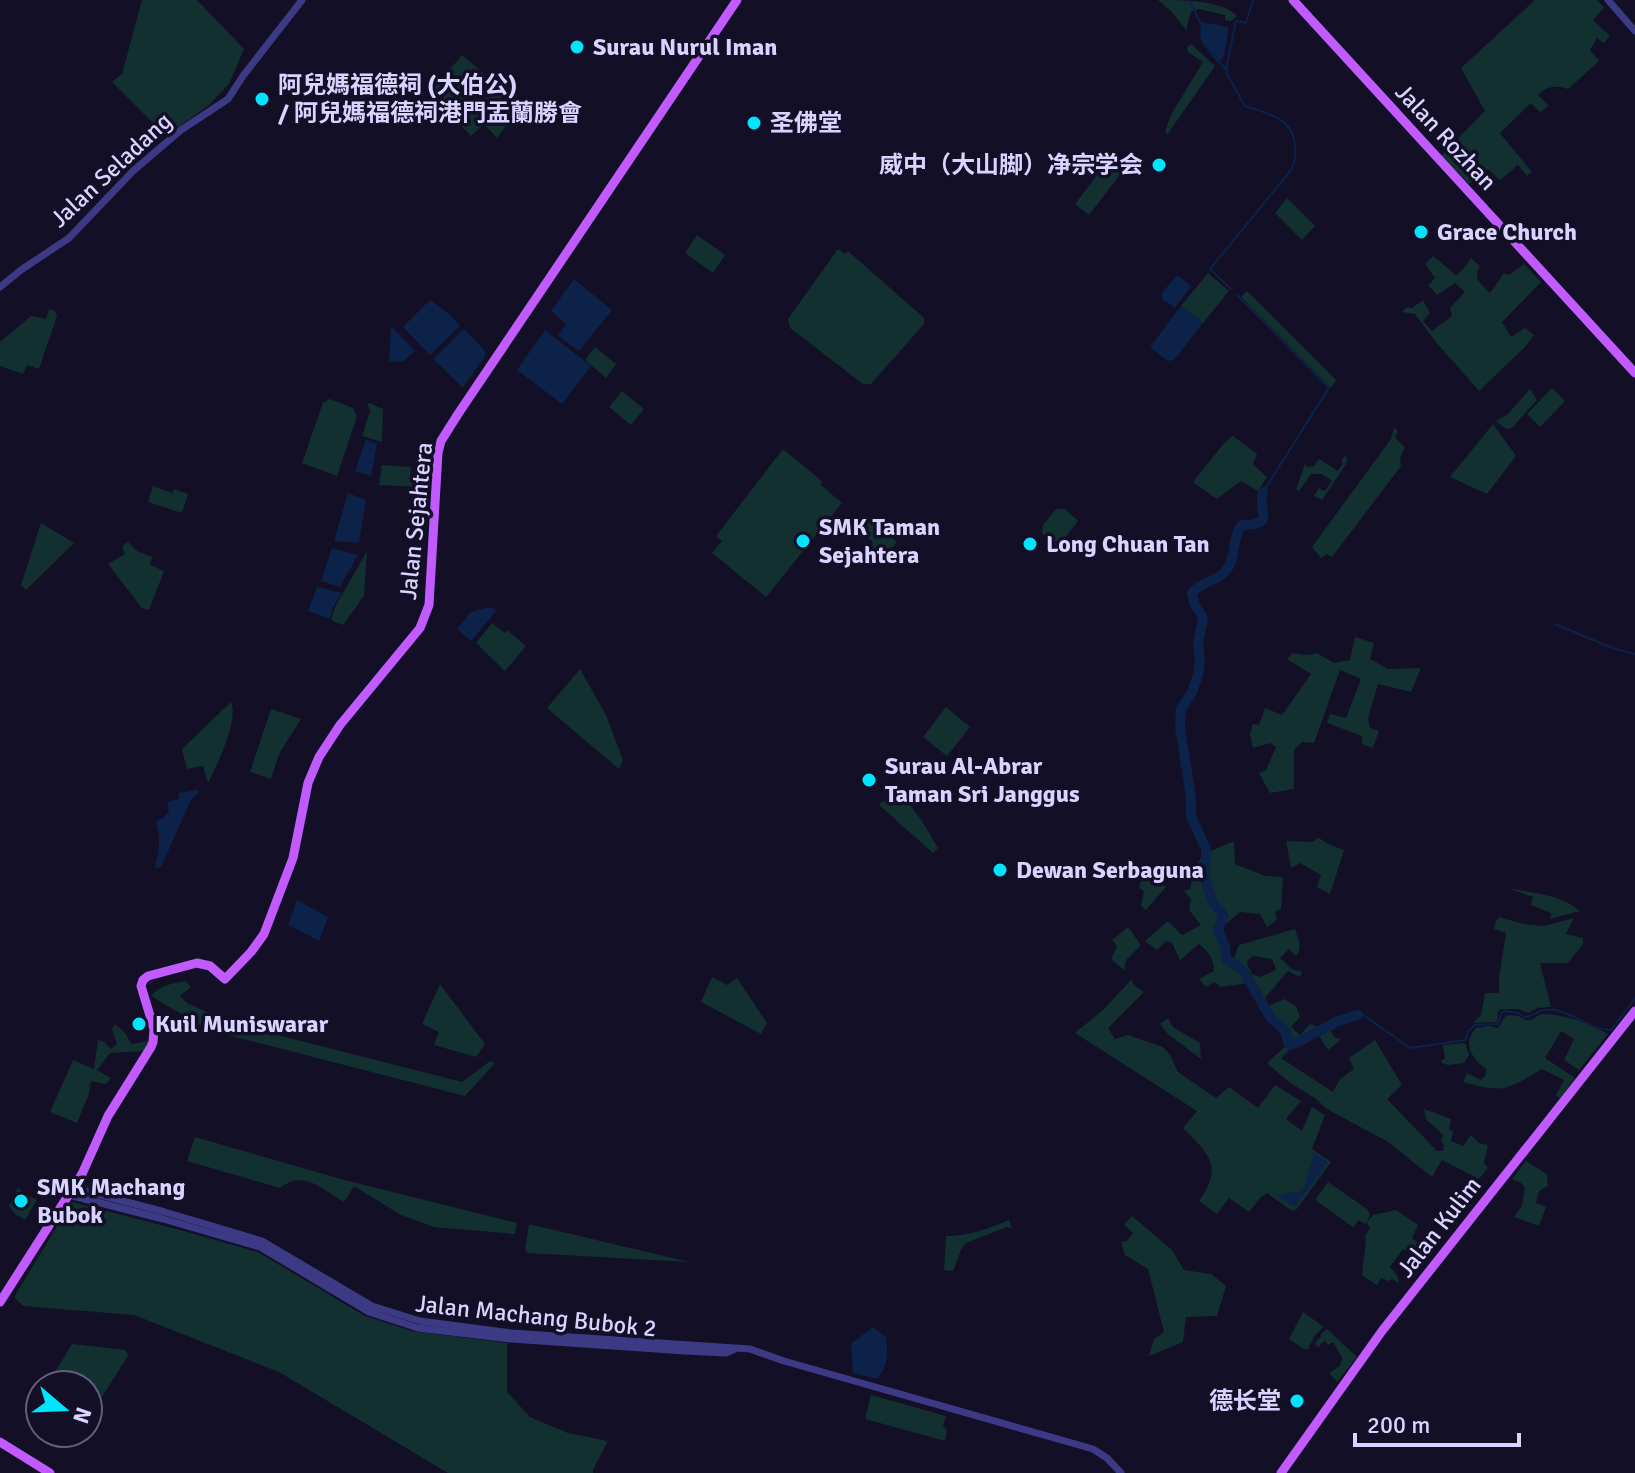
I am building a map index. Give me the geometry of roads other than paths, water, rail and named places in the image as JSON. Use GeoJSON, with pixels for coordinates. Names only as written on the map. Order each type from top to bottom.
{"type":"FeatureCollection","features":[{"type":"Feature","properties":{"kind":"main road","name":"Jalan Sejahtera"},"geometry":{"type":"LineString","coordinates":[[71,1192],[88,1163],[108,1116],[153,1042],[153,1023],[141,990],[143,980],[156,973],[197,963],[210,966],[225,979],[251,952],[264,934],[293,858],[308,783],[319,757],[340,725],[426,617],[438,453],[446,432],[737,0]]}},
{"type":"Feature","properties":{"kind":"main road","name":"Jalan Rozhan"},"geometry":{"type":"LineString","coordinates":[[1293,0],[1635,373]]}},
{"type":"Feature","properties":{"kind":"main road","name":"Jalan Kulim"},"geometry":{"type":"LineString","coordinates":[[1281,1473],[1382,1331],[1635,1011]]}},
{"type":"Feature","properties":{"kind":"main road"},"geometry":{"type":"LineString","coordinates":[[0,1302],[71,1192]]}},
{"type":"Feature","properties":{"kind":"main road"},"geometry":{"type":"LineString","coordinates":[[0,1442],[50,1473]]}},
{"type":"Feature","properties":{"kind":"street","name":"Jalan Seladang"},"geometry":{"type":"LineString","coordinates":[[0,289],[21,270],[69,238],[133,171],[164,144],[228,99],[302,0]]}},
{"type":"Feature","properties":{"kind":"street"},"geometry":{"type":"LineString","coordinates":[[1608,0],[1635,31]]}},
{"type":"Feature","properties":{"kind":"street","name":"Jalan Machang Bubok 2"},"geometry":{"type":"LineString","coordinates":[[71,1192],[260,1247],[369,1312],[418,1328],[511,1339],[685,1351],[726,1353],[737,1348],[750,1349],[1093,1449],[1121,1473]]}},
{"type":"Feature","properties":{"kind":"water"},"geometry":{"type":"Polygon","coordinates":[[[1202,22],[1228,27],[1222,60],[1203,44],[1200,35],[1202,22]]]}},
{"type":"Feature","properties":{"kind":"water"},"geometry":{"type":"Polygon","coordinates":[[[1176,276],[1191,286],[1175,308],[1162,299],[1162,293],[1176,276]]]}},
{"type":"Feature","properties":{"kind":"water"},"geometry":{"type":"Polygon","coordinates":[[[574,279],[612,310],[579,351],[558,336],[566,324],[551,311],[574,279]]]}},
{"type":"Feature","properties":{"kind":"water"},"geometry":{"type":"Polygon","coordinates":[[[430,300],[460,326],[430,355],[403,327],[430,300]]]}},
{"type":"Feature","properties":{"kind":"water"},"geometry":{"type":"Polygon","coordinates":[[[1181,306],[1203,323],[1174,360],[1168,361],[1150,347],[1181,306]]]}},
{"type":"Feature","properties":{"kind":"water"},"geometry":{"type":"Polygon","coordinates":[[[391,326],[415,351],[403,362],[389,361],[391,326]]]}},
{"type":"Feature","properties":{"kind":"water"},"geometry":{"type":"Polygon","coordinates":[[[464,329],[485,351],[485,356],[463,388],[433,359],[464,329]]]}},
{"type":"Feature","properties":{"kind":"water"},"geometry":{"type":"Polygon","coordinates":[[[545,330],[591,366],[562,404],[517,370],[545,330]]]}},
{"type":"Feature","properties":{"kind":"water"},"geometry":{"type":"Polygon","coordinates":[[[366,439],[377,444],[371,476],[355,471],[366,439]]]}},
{"type":"Feature","properties":{"kind":"water"},"geometry":{"type":"Polygon","coordinates":[[[348,493],[366,500],[359,543],[334,541],[348,493]]]}},
{"type":"Feature","properties":{"kind":"water"},"geometry":{"type":"Polygon","coordinates":[[[332,548],[358,555],[340,587],[321,581],[332,548]]]}},
{"type":"Feature","properties":{"kind":"water"},"geometry":{"type":"Polygon","coordinates":[[[317,587],[342,593],[330,619],[308,611],[317,587]]]}},
{"type":"Feature","properties":{"kind":"water"},"geometry":{"type":"Polygon","coordinates":[[[488,607],[496,611],[471,641],[457,629],[471,612],[488,607]]]}},
{"type":"Feature","properties":{"kind":"water"},"geometry":{"type":"Polygon","coordinates":[[[199,792],[191,800],[161,867],[155,868],[159,845],[156,822],[169,812],[167,802],[179,799],[178,793],[199,792]]]}},
{"type":"Feature","properties":{"kind":"water"},"geometry":{"type":"Polygon","coordinates":[[[297,900],[328,917],[319,941],[288,925],[297,900]]]}},
{"type":"Feature","properties":{"kind":"water"},"geometry":{"type":"Polygon","coordinates":[[[1314,1153],[1328,1162],[1293,1207],[1277,1195],[1302,1191],[1314,1153]]]}},
{"type":"Feature","properties":{"kind":"water"},"geometry":{"type":"Polygon","coordinates":[[[873,1327],[886,1337],[887,1343],[885,1364],[877,1379],[853,1373],[851,1344],[873,1327]]]}},
{"type":"Feature","properties":{"kind":"waterway"},"geometry":{"type":"LineString","coordinates":[[1188,0],[1202,26]]}},
{"type":"Feature","properties":{"kind":"waterway"},"geometry":{"type":"LineString","coordinates":[[1231,289],[1210,269],[1292,169],[1296,153],[1293,136],[1285,123],[1245,106],[1227,74],[1236,21],[1246,23],[1253,0]]}},
{"type":"Feature","properties":{"kind":"waterway"},"geometry":{"type":"LineString","coordinates":[[1211,54],[1226,69]]}},
{"type":"Feature","properties":{"kind":"waterway"},"geometry":{"type":"LineString","coordinates":[[1237,295],[1329,388],[1263,492]]}},
{"type":"Feature","properties":{"kind":"waterway"},"geometry":{"type":"LineString","coordinates":[[1206,849],[1191,816],[1180,727],[1181,709],[1192,692],[1200,662],[1198,644],[1203,618],[1192,593],[1228,568],[1242,525],[1263,519],[1263,492]]}},
{"type":"Feature","properties":{"kind":"waterway"},"geometry":{"type":"LineString","coordinates":[[1555,624],[1635,654]]}},
{"type":"Feature","properties":{"kind":"waterway"},"geometry":{"type":"LineString","coordinates":[[1206,853],[1205,878],[1212,901],[1224,916],[1219,933],[1226,959],[1246,975],[1270,1017],[1286,1032],[1290,1045],[1338,1021],[1358,1015]]}},
{"type":"Feature","properties":{"kind":"waterway"},"geometry":{"type":"LineString","coordinates":[[1362,1014],[1410,1048],[1466,1040],[1467,1033],[1475,1025],[1498,1024],[1504,1011],[1525,1017],[1552,1010],[1594,1027],[1611,1030],[1635,998]]}},
{"type":"Feature","properties":{"kind":"place","name":"Surau Nurul Iman"},"geometry":{"type":"Point","coordinates":[577,47]}},
{"type":"Feature","properties":{"kind":"place","name":"阿兒媽福德祠 (大伯公) / 阿兒媽福德祠港門盂蘭勝會"},"geometry":{"type":"Point","coordinates":[262,99]}},
{"type":"Feature","properties":{"kind":"place","name":"圣佛堂"},"geometry":{"type":"Point","coordinates":[754,123]}},
{"type":"Feature","properties":{"kind":"place","name":"威中（大山脚）净宗学会"},"geometry":{"type":"Point","coordinates":[1159,165]}},
{"type":"Feature","properties":{"kind":"place","name":"Grace Church"},"geometry":{"type":"Point","coordinates":[1421,232]}},
{"type":"Feature","properties":{"kind":"place","name":"SMK Taman Sejahtera"},"geometry":{"type":"Point","coordinates":[803,541]}},
{"type":"Feature","properties":{"kind":"place","name":"Long Chuan Tan"},"geometry":{"type":"Point","coordinates":[1030,544]}},
{"type":"Feature","properties":{"kind":"place","name":"Surau Al-Abrar Taman Sri Janggus"},"geometry":{"type":"Point","coordinates":[869,780]}},
{"type":"Feature","properties":{"kind":"place","name":"Dewan Serbaguna"},"geometry":{"type":"Point","coordinates":[1000,870]}},
{"type":"Feature","properties":{"kind":"place","name":"Kuil Muniswarar"},"geometry":{"type":"Point","coordinates":[139,1024]}},
{"type":"Feature","properties":{"kind":"place","name":"SMK Machang Bubok"},"geometry":{"type":"Point","coordinates":[21,1201]}},
{"type":"Feature","properties":{"kind":"place","name":"德长堂"},"geometry":{"type":"Point","coordinates":[1297,1401]}}]}
